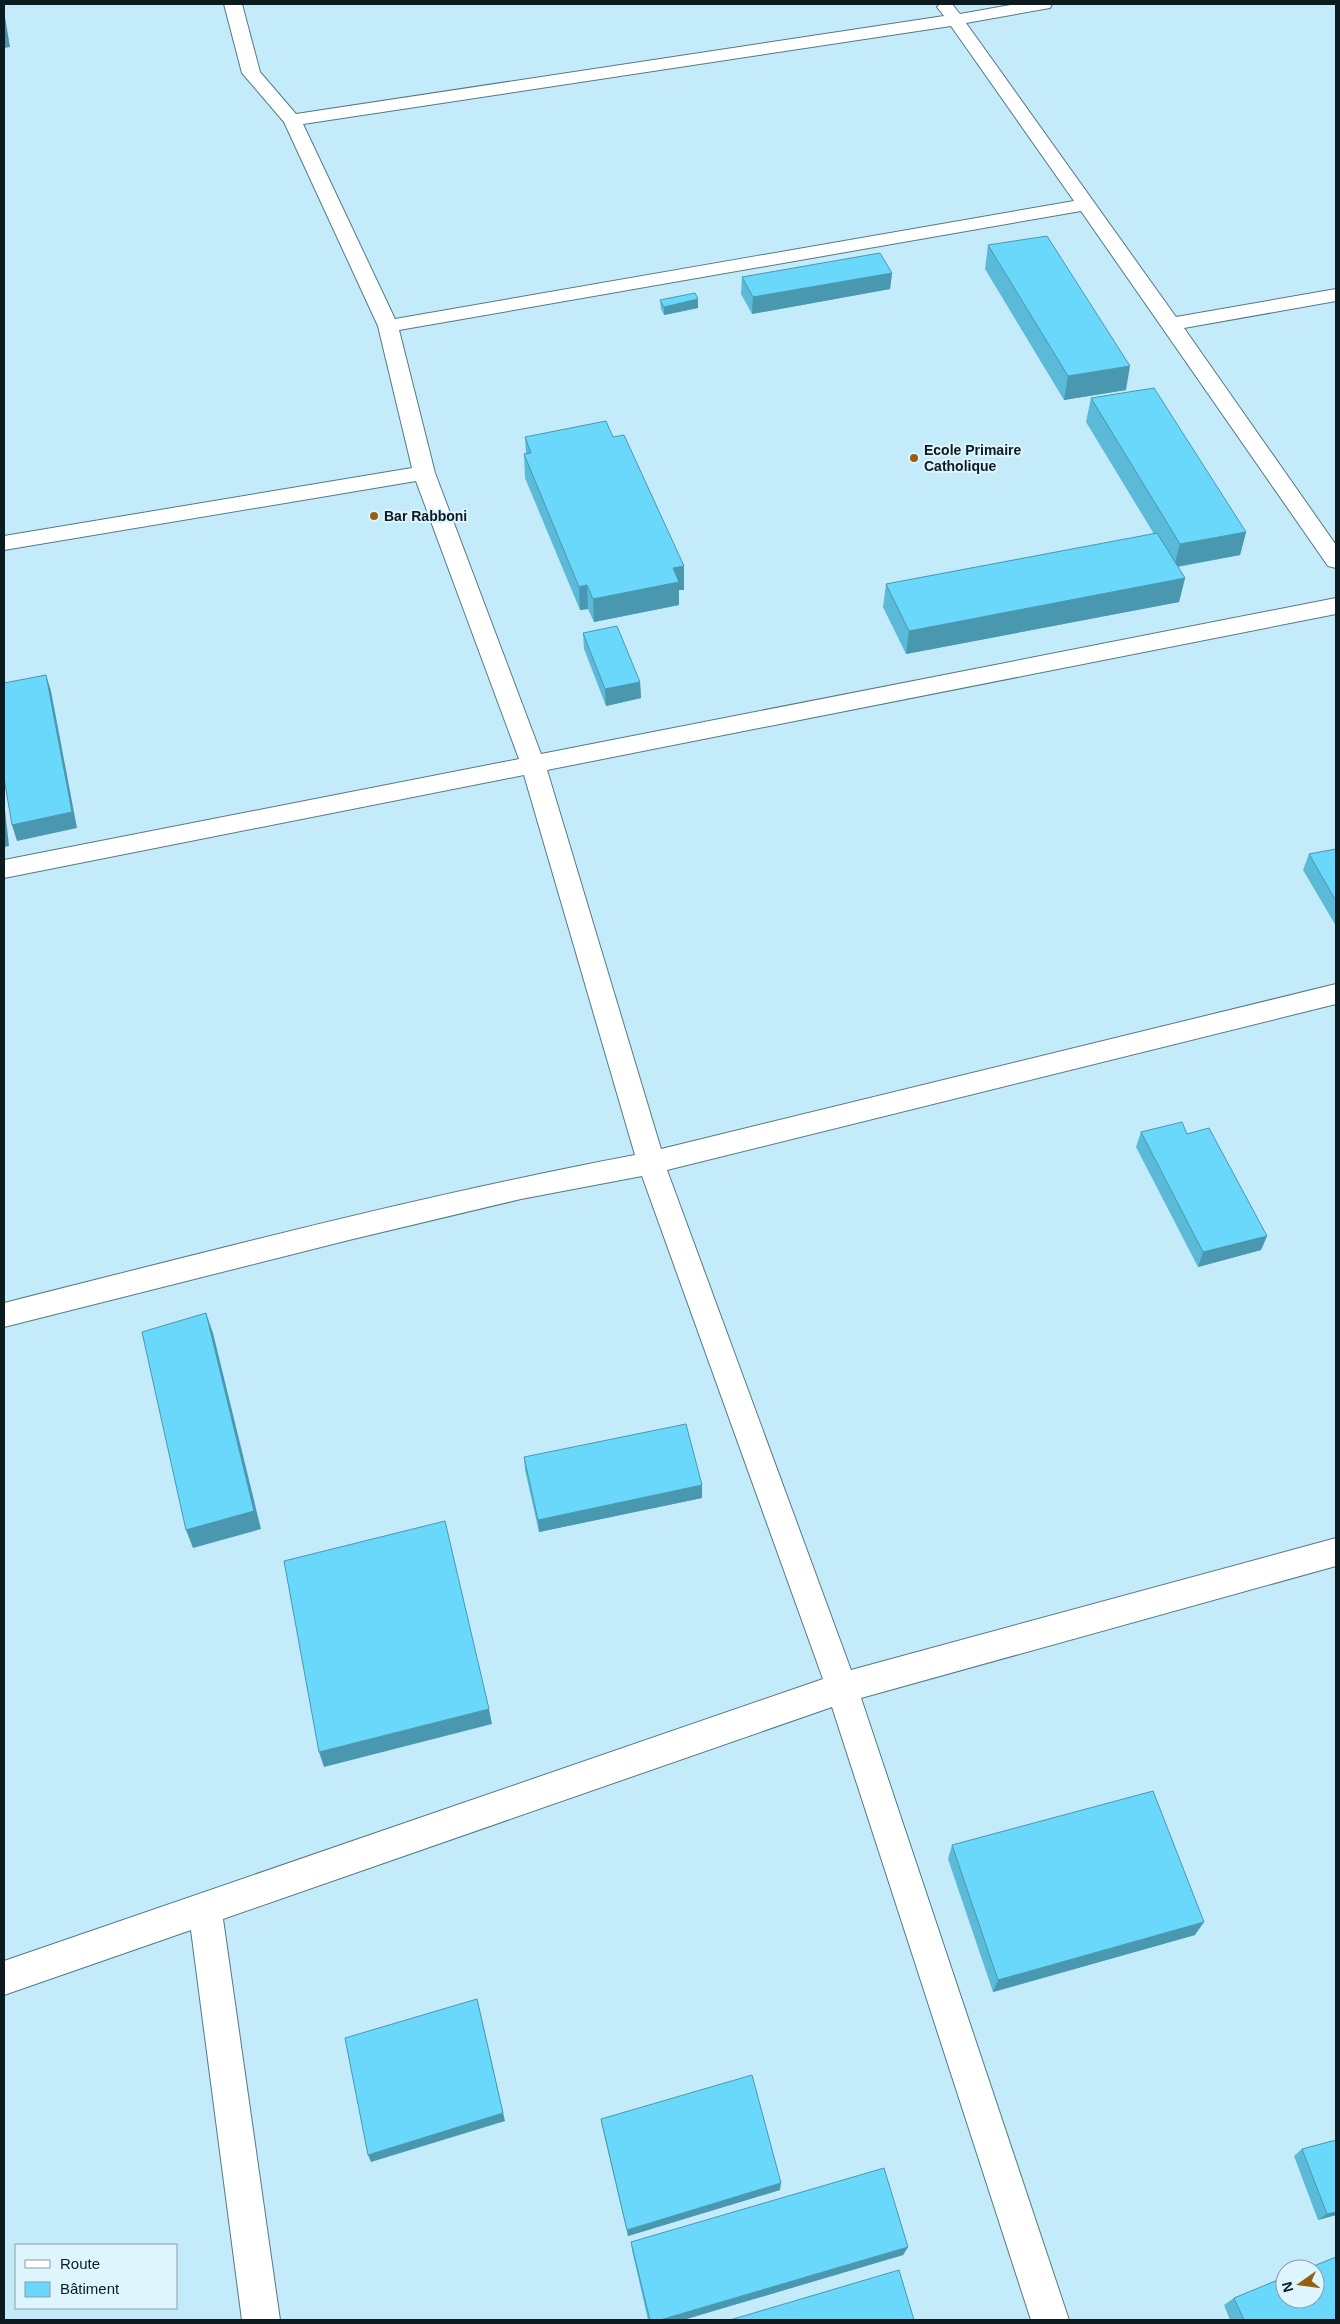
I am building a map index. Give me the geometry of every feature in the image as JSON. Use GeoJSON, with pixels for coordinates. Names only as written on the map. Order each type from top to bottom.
{"type":"FeatureCollection","features":[{"type":"Feature","properties":{"kind":"street"},"geometry":{"type":"LineString","coordinates":[[233,4],[251,73],[292,120],[388,326],[424,473],[533,764],[651,1163],[842,1688],[1050,2320]]}},
{"type":"Feature","properties":{"kind":"street"},"geometry":{"type":"LineString","coordinates":[[944,4],[1085,205],[1172,324],[1336,562]]}},
{"type":"Feature","properties":{"kind":"street"},"geometry":{"type":"LineString","coordinates":[[292,120],[955,20],[1044,4]]}},
{"type":"Feature","properties":{"kind":"street"},"geometry":{"type":"LineString","coordinates":[[388,326],[1085,205]]}},
{"type":"Feature","properties":{"kind":"street"},"geometry":{"type":"LineString","coordinates":[[1172,324],[1336,295]]}},
{"type":"Feature","properties":{"kind":"street"},"geometry":{"type":"LineString","coordinates":[[4,543],[424,473]]}},
{"type":"Feature","properties":{"kind":"street"},"geometry":{"type":"LineString","coordinates":[[4,869],[1336,606]]}},
{"type":"Feature","properties":{"kind":"street"},"geometry":{"type":"LineString","coordinates":[[4,1315],[349,1228],[520,1188],[651,1163],[1336,994]]}},
{"type":"Feature","properties":{"kind":"street"},"geometry":{"type":"LineString","coordinates":[[4,1978],[842,1688],[1336,1552]]}},
{"type":"Feature","properties":{"kind":"street"},"geometry":{"type":"LineString","coordinates":[[205,1910],[262,2320]]}},
{"type":"Feature","properties":{"kind":"building"},"geometry":{"type":"Polygon","coordinates":[[[1047,236],[1130,366],[1068,376],[988,245],[1047,236]]]}},
{"type":"Feature","properties":{"kind":"building"},"geometry":{"type":"Polygon","coordinates":[[[880,253],[892,273],[753,297],[742,277],[880,253]]]}},
{"type":"Feature","properties":{"kind":"building"},"geometry":{"type":"Polygon","coordinates":[[[695,293],[698,299],[664,307],[660,300],[695,293]]]}},
{"type":"Feature","properties":{"kind":"building"},"geometry":{"type":"Polygon","coordinates":[[[1154,388],[1246,532],[1180,544],[1091,398],[1154,388]]]}},
{"type":"Feature","properties":{"kind":"building"},"geometry":{"type":"Polygon","coordinates":[[[606,421],[613,437],[624,435],[684,566],[673,568],[679,582],[593,599],[587,585],[579,587],[524,454],[531,453],[525,437],[606,421]]]}},
{"type":"Feature","properties":{"kind":"building"},"geometry":{"type":"Polygon","coordinates":[[[1157,533],[1185,578],[909,631],[886,584],[1157,533]]]}},
{"type":"Feature","properties":{"kind":"building"},"geometry":{"type":"Polygon","coordinates":[[[617,626],[640,682],[605,689],[583,633],[617,626]]]}},
{"type":"Feature","properties":{"kind":"building"},"geometry":{"type":"Polygon","coordinates":[[[46,675],[72,812],[12,825],[4,778],[4,683],[46,675]]]}},
{"type":"Feature","properties":{"kind":"building"},"geometry":{"type":"Polygon","coordinates":[[[1336,849],[1336,901],[1309,854],[1336,849]]]}},
{"type":"Feature","properties":{"kind":"building"},"geometry":{"type":"Polygon","coordinates":[[[1182,1122],[1187,1134],[1209,1128],[1267,1236],[1203,1252],[1141,1132],[1182,1122]]]}},
{"type":"Feature","properties":{"kind":"building"},"geometry":{"type":"Polygon","coordinates":[[[206,1313],[254,1511],[186,1530],[142,1332],[206,1313]]]}},
{"type":"Feature","properties":{"kind":"building"},"geometry":{"type":"Polygon","coordinates":[[[686,1424],[702,1485],[538,1520],[524,1457],[686,1424]]]}},
{"type":"Feature","properties":{"kind":"building"},"geometry":{"type":"Polygon","coordinates":[[[445,1521],[489,1709],[319,1752],[284,1561],[445,1521]]]}},
{"type":"Feature","properties":{"kind":"building"},"geometry":{"type":"Polygon","coordinates":[[[1153,1791],[1204,1922],[998,1980],[952,1845],[1153,1791]]]}},
{"type":"Feature","properties":{"kind":"building"},"geometry":{"type":"Polygon","coordinates":[[[477,1999],[503,2113],[368,2155],[345,2038],[477,1999]]]}},
{"type":"Feature","properties":{"kind":"building"},"geometry":{"type":"Polygon","coordinates":[[[752,2075],[781,2183],[627,2230],[601,2119],[752,2075]]]}},
{"type":"Feature","properties":{"kind":"building"},"geometry":{"type":"Polygon","coordinates":[[[1336,2140],[1336,2212],[1327,2214],[1302,2149],[1336,2140]]]}},
{"type":"Feature","properties":{"kind":"building"},"geometry":{"type":"Polygon","coordinates":[[[884,2168],[908,2247],[660,2320],[650,2320],[631,2242],[884,2168]]]}},
{"type":"Feature","properties":{"kind":"building"},"geometry":{"type":"Polygon","coordinates":[[[1336,2257],[1336,2320],[1244,2320],[1234,2298],[1275,2281],[1275,2309],[1325,2309],[1325,2261],[1336,2257]]]}},
{"type":"Feature","properties":{"kind":"building"},"geometry":{"type":"Polygon","coordinates":[[[899,2270],[914,2320],[730,2320],[899,2270]]]}},
{"type":"Feature","properties":{"kind":"place","name":"Ecole Primaire Catholique"},"geometry":{"type":"Point","coordinates":[914,458]}},
{"type":"Feature","properties":{"kind":"place","name":"Bar Rabboni"},"geometry":{"type":"Point","coordinates":[374,516]}}]}
